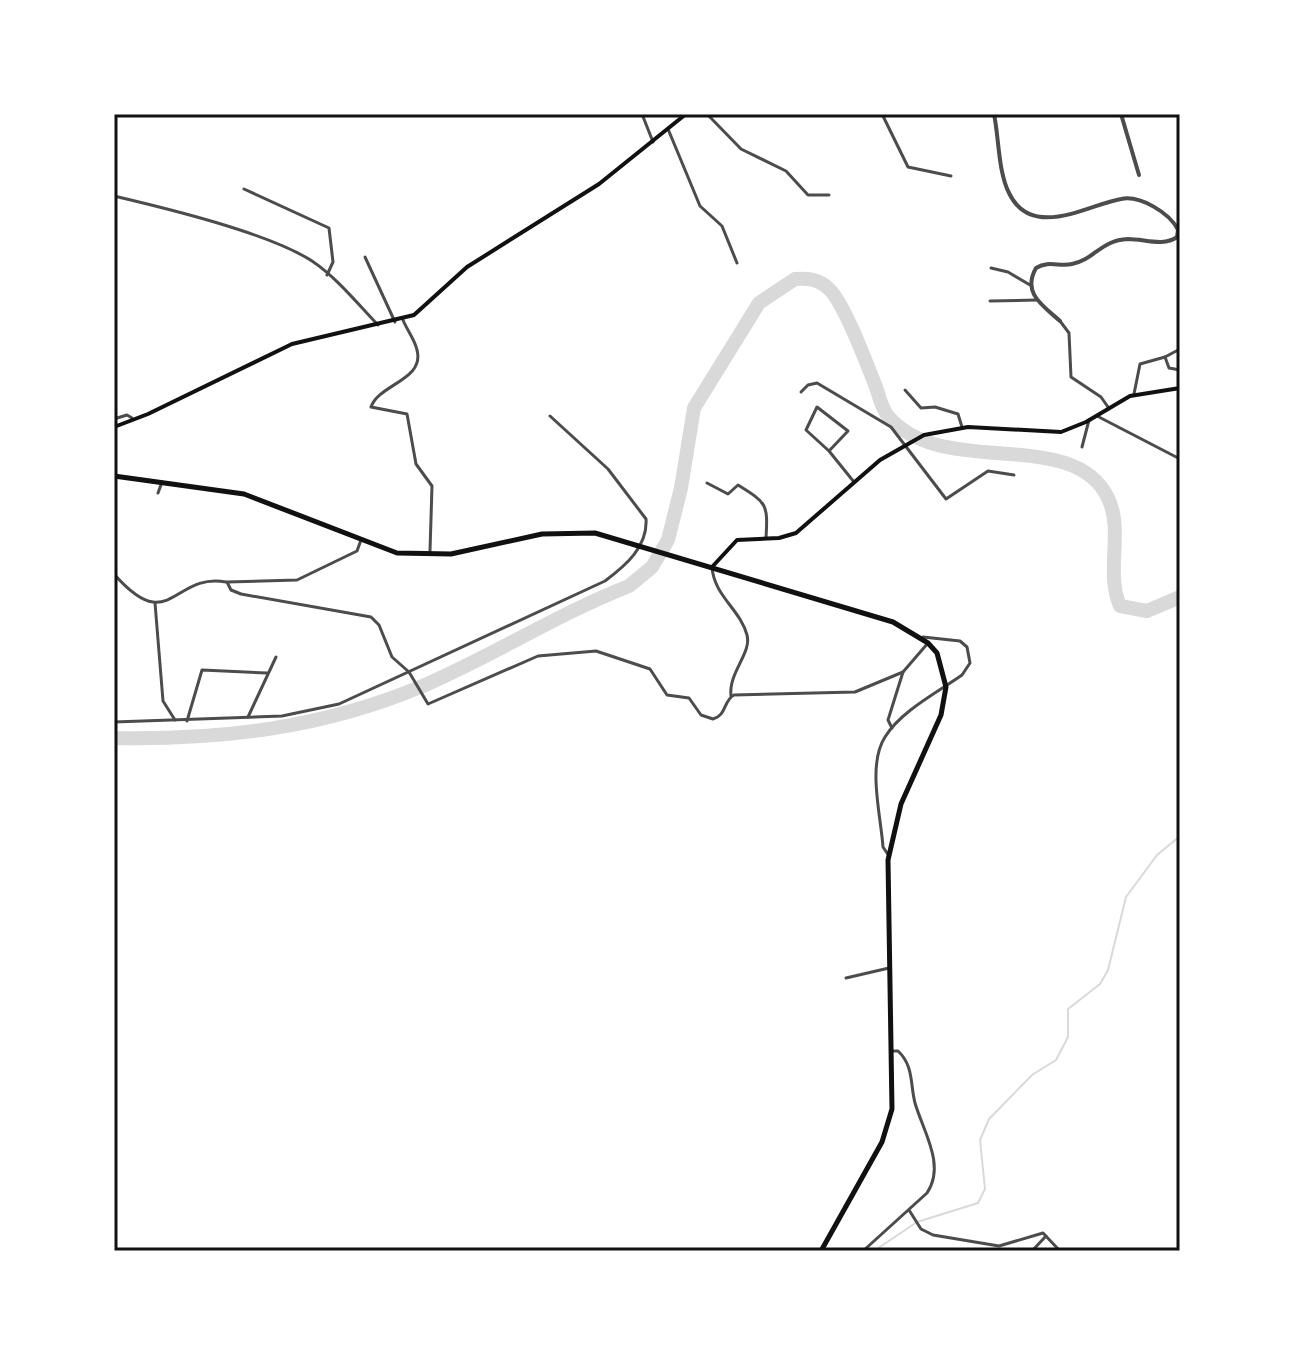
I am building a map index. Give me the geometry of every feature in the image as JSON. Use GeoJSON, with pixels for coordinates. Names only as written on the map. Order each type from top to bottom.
{"type":"FeatureCollection","features":[{"type":"Feature","properties":{"kind":"highway"},"geometry":{"type":"LineString","coordinates":[[114,476],[244,494],[397,553],[430,555],[542,534],[576,531],[712,567],[893,622],[928,643],[937,653],[946,687],[941,715],[901,804],[889,856],[892,1109],[882,1142],[821,1251]]}},
{"type":"Feature","properties":{"kind":"main road"},"geometry":{"type":"LineString","coordinates":[[114,427],[292,344],[403,320],[429,305],[467,267],[599,184],[686,114]]}},
{"type":"Feature","properties":{"kind":"main road"},"geometry":{"type":"LineString","coordinates":[[712,567],[732,542],[745,537],[779,538],[799,531],[854,482],[904,444],[962,427],[1048,433],[1068,430],[1134,394],[1180,388]]}},
{"type":"Feature","properties":{"kind":"street"},"geometry":{"type":"LineString","coordinates":[[642,114],[653,142]]}},
{"type":"Feature","properties":{"kind":"street"},"geometry":{"type":"LineString","coordinates":[[707,114],[741,149],[786,171],[808,195],[829,195]]}},
{"type":"Feature","properties":{"kind":"street"},"geometry":{"type":"LineString","coordinates":[[882,114],[908,167],[951,176]]}},
{"type":"Feature","properties":{"kind":"street"},"geometry":{"type":"LineString","coordinates":[[994,114],[1007,190],[1020,207],[1037,214],[1063,217],[1128,198],[1160,211],[1179,232],[1168,242],[1120,240],[1101,245],[1073,264],[1044,263],[1036,268],[1030,285]]}},
{"type":"Feature","properties":{"kind":"street"},"geometry":{"type":"LineString","coordinates":[[1121,114],[1139,175]]}},
{"type":"Feature","properties":{"kind":"street"},"geometry":{"type":"LineString","coordinates":[[668,129],[700,206],[720,223],[737,263]]}},
{"type":"Feature","properties":{"kind":"street"},"geometry":{"type":"LineString","coordinates":[[244,189],[329,228],[333,262],[327,275]]}},
{"type":"Feature","properties":{"kind":"street"},"geometry":{"type":"LineString","coordinates":[[114,196],[269,241],[313,261],[378,325]]}},
{"type":"Feature","properties":{"kind":"street"},"geometry":{"type":"LineString","coordinates":[[365,257],[395,322]]}},
{"type":"Feature","properties":{"kind":"street"},"geometry":{"type":"LineString","coordinates":[[991,268],[1008,272],[1030,285],[1037,300],[1069,333],[1071,377],[1101,397],[1109,408]]}},
{"type":"Feature","properties":{"kind":"street"},"geometry":{"type":"LineString","coordinates":[[990,301],[1037,300]]}},
{"type":"Feature","properties":{"kind":"street"},"geometry":{"type":"LineString","coordinates":[[403,320],[416,345],[416,365],[411,373],[379,395],[371,407],[407,414],[416,464],[432,486],[430,555]]}},
{"type":"Feature","properties":{"kind":"street"},"geometry":{"type":"LineString","coordinates":[[1134,394],[1139,365],[1180,349]]}},
{"type":"Feature","properties":{"kind":"street"},"geometry":{"type":"LineString","coordinates":[[1165,357],[1169,368],[1180,370]]}},
{"type":"Feature","properties":{"kind":"street"},"geometry":{"type":"LineString","coordinates":[[801,392],[808,385],[817,383],[886,424],[946,499],[988,471],[1014,475]]}},
{"type":"Feature","properties":{"kind":"street"},"geometry":{"type":"LineString","coordinates":[[905,390],[921,408],[939,408],[958,414],[962,427]]}},
{"type":"Feature","properties":{"kind":"street"},"geometry":{"type":"LineString","coordinates":[[829,451],[848,431],[817,407],[806,430],[829,451],[854,482]]}},
{"type":"Feature","properties":{"kind":"street"},"geometry":{"type":"LineString","coordinates":[[114,419],[127,415],[134,420]]}},
{"type":"Feature","properties":{"kind":"street"},"geometry":{"type":"LineString","coordinates":[[114,722],[282,716],[339,704],[605,581],[642,548],[646,519],[608,469],[550,416]]}},
{"type":"Feature","properties":{"kind":"street"},"geometry":{"type":"LineString","coordinates":[[1097,416],[1180,459]]}},
{"type":"Feature","properties":{"kind":"street"},"geometry":{"type":"LineString","coordinates":[[1082,447],[1089,420]]}},
{"type":"Feature","properties":{"kind":"street"},"geometry":{"type":"LineString","coordinates":[[158,493],[162,482]]}},
{"type":"Feature","properties":{"kind":"street"},"geometry":{"type":"LineString","coordinates":[[707,483],[728,494],[738,485],[762,500],[768,513],[766,538]]}},
{"type":"Feature","properties":{"kind":"street"},"geometry":{"type":"LineString","coordinates":[[114,574],[142,600],[155,603],[170,601],[199,584],[297,580],[357,551],[361,540]]}},
{"type":"Feature","properties":{"kind":"street"},"geometry":{"type":"LineString","coordinates":[[227,582],[231,590],[241,594],[371,617],[379,625],[392,657],[410,673],[423,702],[434,703],[477,680],[538,656],[596,651],[650,669],[667,695],[689,698],[704,718],[718,718],[731,696],[731,679],[747,647],[747,636],[713,584],[712,567]]}},
{"type":"Feature","properties":{"kind":"street"},"geometry":{"type":"LineString","coordinates":[[155,603],[163,701],[175,720]]}},
{"type":"Feature","properties":{"kind":"street"},"geometry":{"type":"LineString","coordinates":[[889,856],[883,847],[877,764],[881,746],[892,728],[967,669],[971,654],[960,641],[945,637],[921,637]]}},
{"type":"Feature","properties":{"kind":"street"},"geometry":{"type":"LineString","coordinates":[[892,728],[888,720],[890,707],[903,672],[928,643]]}},
{"type":"Feature","properties":{"kind":"street"},"geometry":{"type":"LineString","coordinates":[[248,717],[276,657]]}},
{"type":"Feature","properties":{"kind":"street"},"geometry":{"type":"LineString","coordinates":[[187,721],[202,670],[267,673]]}},
{"type":"Feature","properties":{"kind":"street"},"geometry":{"type":"LineString","coordinates":[[731,696],[855,692],[903,672]]}},
{"type":"Feature","properties":{"kind":"street"},"geometry":{"type":"LineString","coordinates":[[846,978],[889,968]]}},
{"type":"Feature","properties":{"kind":"street"},"geometry":{"type":"LineString","coordinates":[[863,1251],[909,1210],[933,1183],[932,1152],[916,1105],[909,1065],[898,1051],[893,1051]]}},
{"type":"Feature","properties":{"kind":"street"},"geometry":{"type":"LineString","coordinates":[[909,1210],[919,1226],[933,1235],[999,1246],[1034,1234],[1047,1236],[1060,1251]]}},
{"type":"Feature","properties":{"kind":"street"},"geometry":{"type":"LineString","coordinates":[[1032,1251],[1047,1236]]}},
{"type":"Feature","properties":{"kind":"waterway"},"geometry":{"type":"LineString","coordinates":[[114,738],[233,733],[349,712],[425,685],[629,586],[652,567],[668,540],[681,488],[694,408],[759,303],[795,279],[817,281],[835,297],[855,335],[882,406],[888,416],[911,435],[940,446],[1066,463],[1091,476],[1108,498],[1115,524],[1114,579],[1120,606],[1147,611],[1180,597]]}},
{"type":"Feature","properties":{"kind":"waterway"},"geometry":{"type":"LineString","coordinates":[[874,1251],[917,1222],[978,1203],[985,1189],[980,1140],[989,1119],[1032,1075],[1056,1060],[1068,1037],[1068,1009],[1100,984],[1108,970],[1126,897],[1157,855],[1180,836]]}}]}
